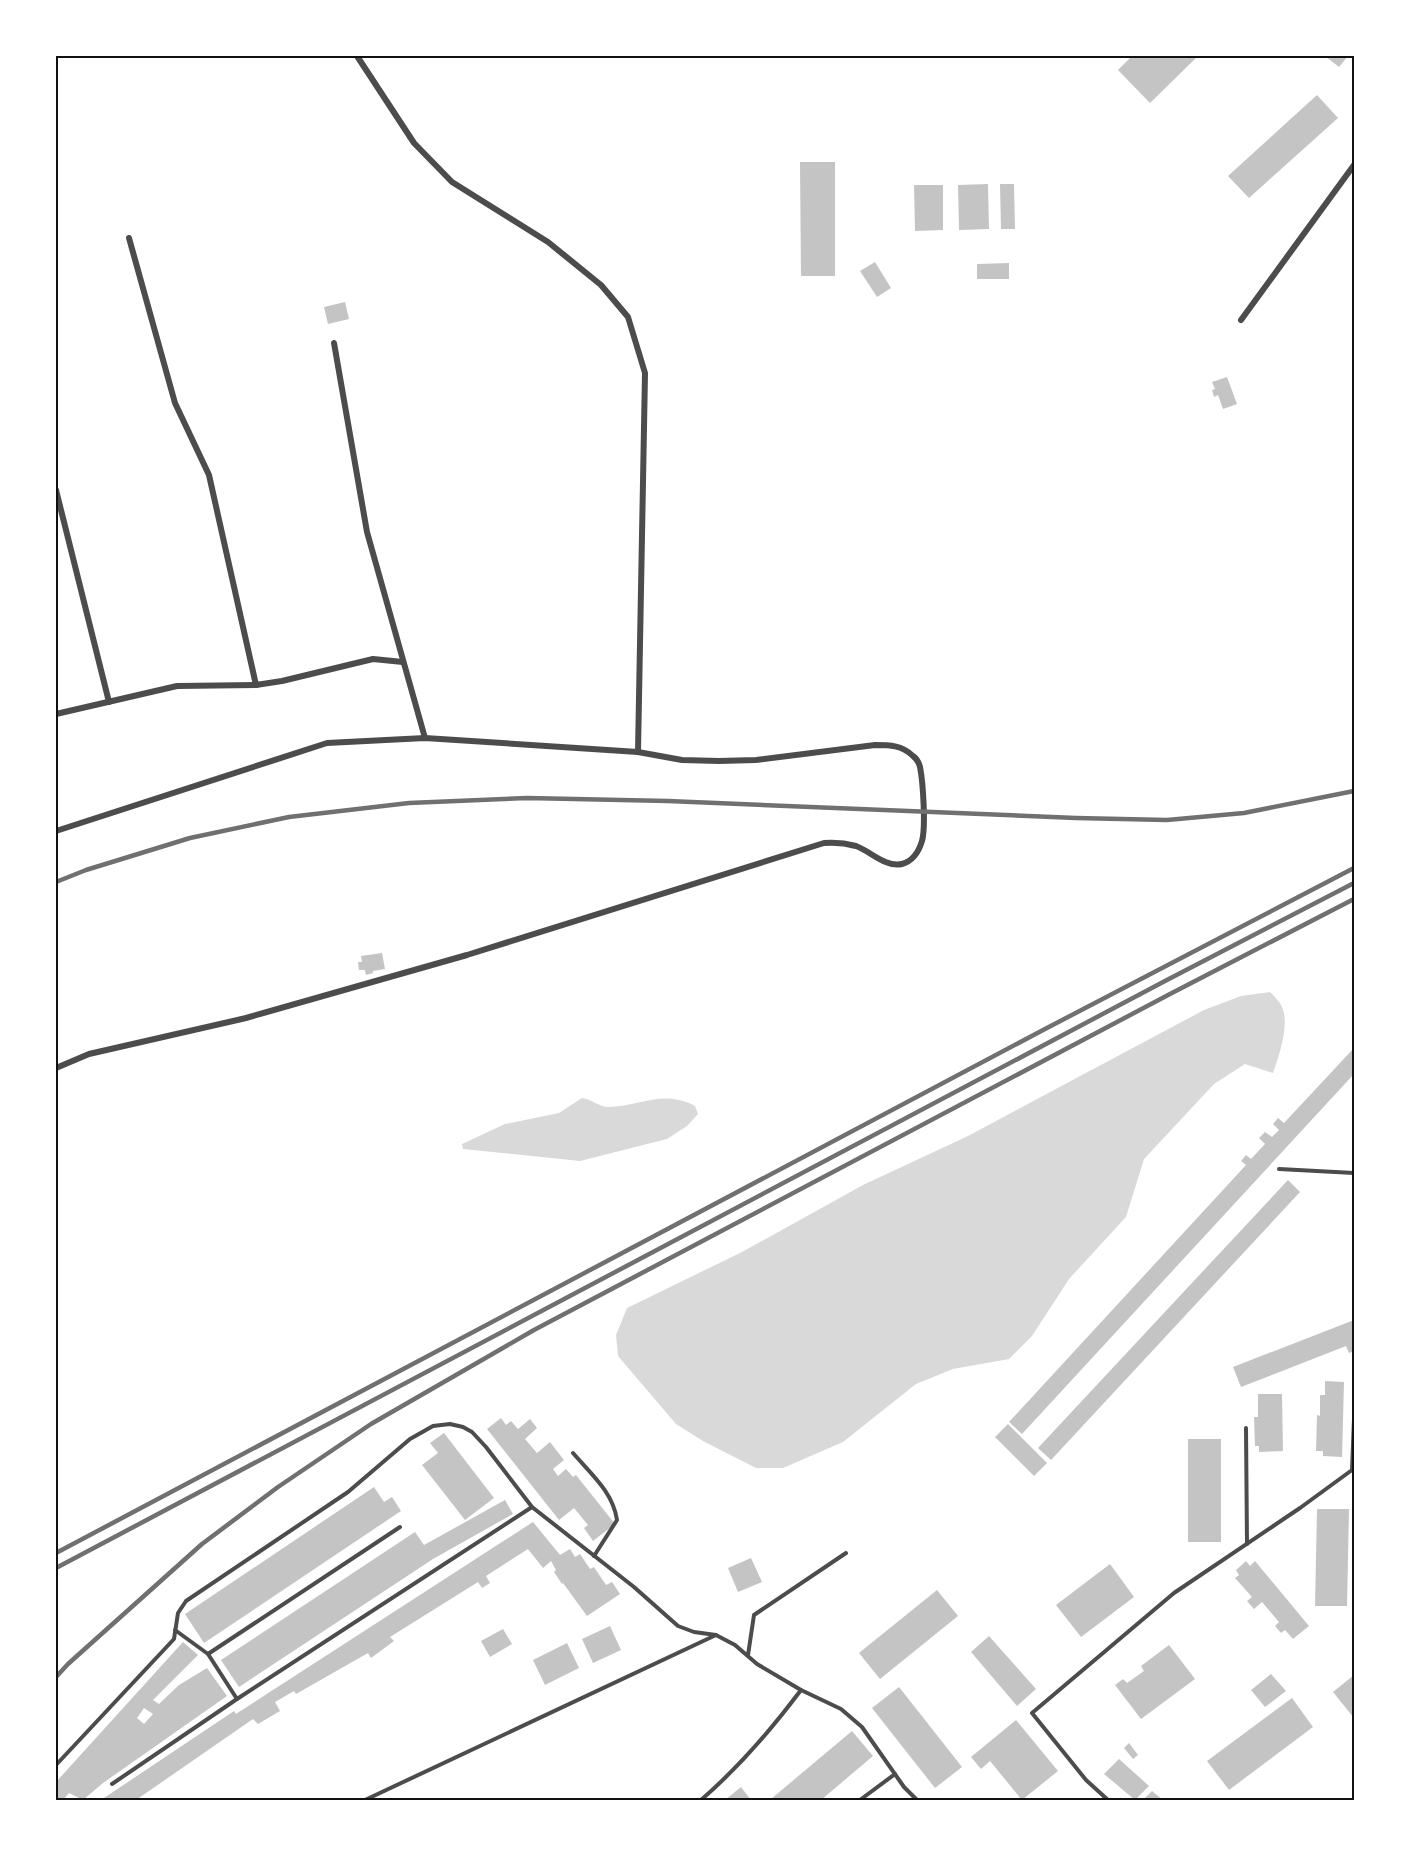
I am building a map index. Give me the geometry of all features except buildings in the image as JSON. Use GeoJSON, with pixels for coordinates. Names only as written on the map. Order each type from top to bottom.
{"type":"FeatureCollection","features":[{"type":"Feature","properties":{"kind":"street"},"geometry":{"type":"LineString","coordinates":[[357,56],[414,143],[452,182],[548,242],[601,285],[628,317],[645,373],[638,752]]}},
{"type":"Feature","properties":{"kind":"street"},"geometry":{"type":"LineString","coordinates":[[1241,320],[1354,165]]}},
{"type":"Feature","properties":{"kind":"street"},"geometry":{"type":"LineString","coordinates":[[129,238],[175,403],[209,475],[256,685]]}},
{"type":"Feature","properties":{"kind":"street"},"geometry":{"type":"LineString","coordinates":[[334,343],[367,532],[425,738]]}},
{"type":"Feature","properties":{"kind":"street"},"geometry":{"type":"LineString","coordinates":[[56,490],[109,702]]}},
{"type":"Feature","properties":{"kind":"street"},"geometry":{"type":"LineString","coordinates":[[56,714],[177,686],[256,685],[373,659],[403,662]]}},
{"type":"Feature","properties":{"kind":"street"},"geometry":{"type":"LineString","coordinates":[[56,831],[327,743],[425,738],[638,752],[682,760],[719,761],[756,760],[875,745],[894,745],[905,749],[915,757],[920,766],[923,838],[919,850],[911,859],[901,864],[887,862],[857,846],[838,842],[824,843],[467,955],[246,1018],[89,1054],[56,1068]]}},
{"type":"Feature","properties":{"kind":"lane"},"geometry":{"type":"LineString","coordinates":[[1279,1169],[1354,1173]]}},
{"type":"Feature","properties":{"kind":"lane"},"geometry":{"type":"LineString","coordinates":[[1108,1800],[1086,1780],[1032,1713],[1174,1593],[1352,1470],[1354,1419]]}},
{"type":"Feature","properties":{"kind":"lane"},"geometry":{"type":"LineString","coordinates":[[56,1765],[174,1639],[178,1612],[186,1601],[348,1492],[410,1439],[433,1426],[450,1424],[472,1432],[532,1507],[634,1587],[678,1626],[694,1632],[716,1635],[735,1645],[801,1690],[841,1709],[862,1727],[904,1787],[917,1800]]}},
{"type":"Feature","properties":{"kind":"lane"},"geometry":{"type":"LineString","coordinates":[[1246,1428],[1247,1544]]}},
{"type":"Feature","properties":{"kind":"lane"},"geometry":{"type":"LineString","coordinates":[[573,1453],[606,1490],[616,1508],[617,1520],[594,1556]]}},
{"type":"Feature","properties":{"kind":"lane"},"geometry":{"type":"LineString","coordinates":[[112,1784],[237,1699],[532,1507]]}},
{"type":"Feature","properties":{"kind":"lane"},"geometry":{"type":"LineString","coordinates":[[208,1654],[400,1527]]}},
{"type":"Feature","properties":{"kind":"lane"},"geometry":{"type":"LineString","coordinates":[[748,1656],[754,1615],[846,1553]]}},
{"type":"Feature","properties":{"kind":"lane"},"geometry":{"type":"LineString","coordinates":[[175,1630],[208,1654],[237,1699]]}},
{"type":"Feature","properties":{"kind":"lane"},"geometry":{"type":"LineString","coordinates":[[365,1800],[716,1635]]}},
{"type":"Feature","properties":{"kind":"lane"},"geometry":{"type":"LineString","coordinates":[[701,1800],[725,1779],[801,1690]]}},
{"type":"Feature","properties":{"kind":"lane"},"geometry":{"type":"LineString","coordinates":[[860,1800],[895,1774]]}},
{"type":"Feature","properties":{"kind":"shaded area"},"geometry":{"type":"Polygon","coordinates":[[[1270,992],[1281,1005],[1285,1022],[1283,1040],[1273,1073],[1245,1064],[1214,1084],[1144,1159],[1126,1217],[1069,1279],[1032,1336],[1009,1359],[953,1369],[916,1384],[843,1442],[783,1468],[756,1468],[703,1441],[676,1424],[618,1356],[616,1335],[627,1308],[742,1252],[863,1185],[968,1136],[1204,1010],[1241,996],[1270,992]]]}},
{"type":"Feature","properties":{"kind":"shaded area"},"geometry":{"type":"Polygon","coordinates":[[[582,1098],[608,1107],[673,1099],[695,1106],[698,1114],[687,1126],[667,1139],[580,1161],[463,1149],[462,1144],[505,1124],[559,1113],[582,1098]]]}},
{"type":"Feature","properties":{"kind":"railway"},"geometry":{"type":"LineString","coordinates":[[56,882],[86,870],[190,838],[289,817],[409,803],[527,798],[668,801],[1167,820],[1244,813],[1354,791]]}},
{"type":"Feature","properties":{"kind":"railway"},"geometry":{"type":"LineString","coordinates":[[56,1553],[1045,1029],[1354,868]]}},
{"type":"Feature","properties":{"kind":"railway"},"geometry":{"type":"LineString","coordinates":[[56,1568],[1354,883]]}},
{"type":"Feature","properties":{"kind":"railway"},"geometry":{"type":"LineString","coordinates":[[56,1677],[202,1544],[278,1487],[371,1424],[534,1330],[1354,899]]}}]}
